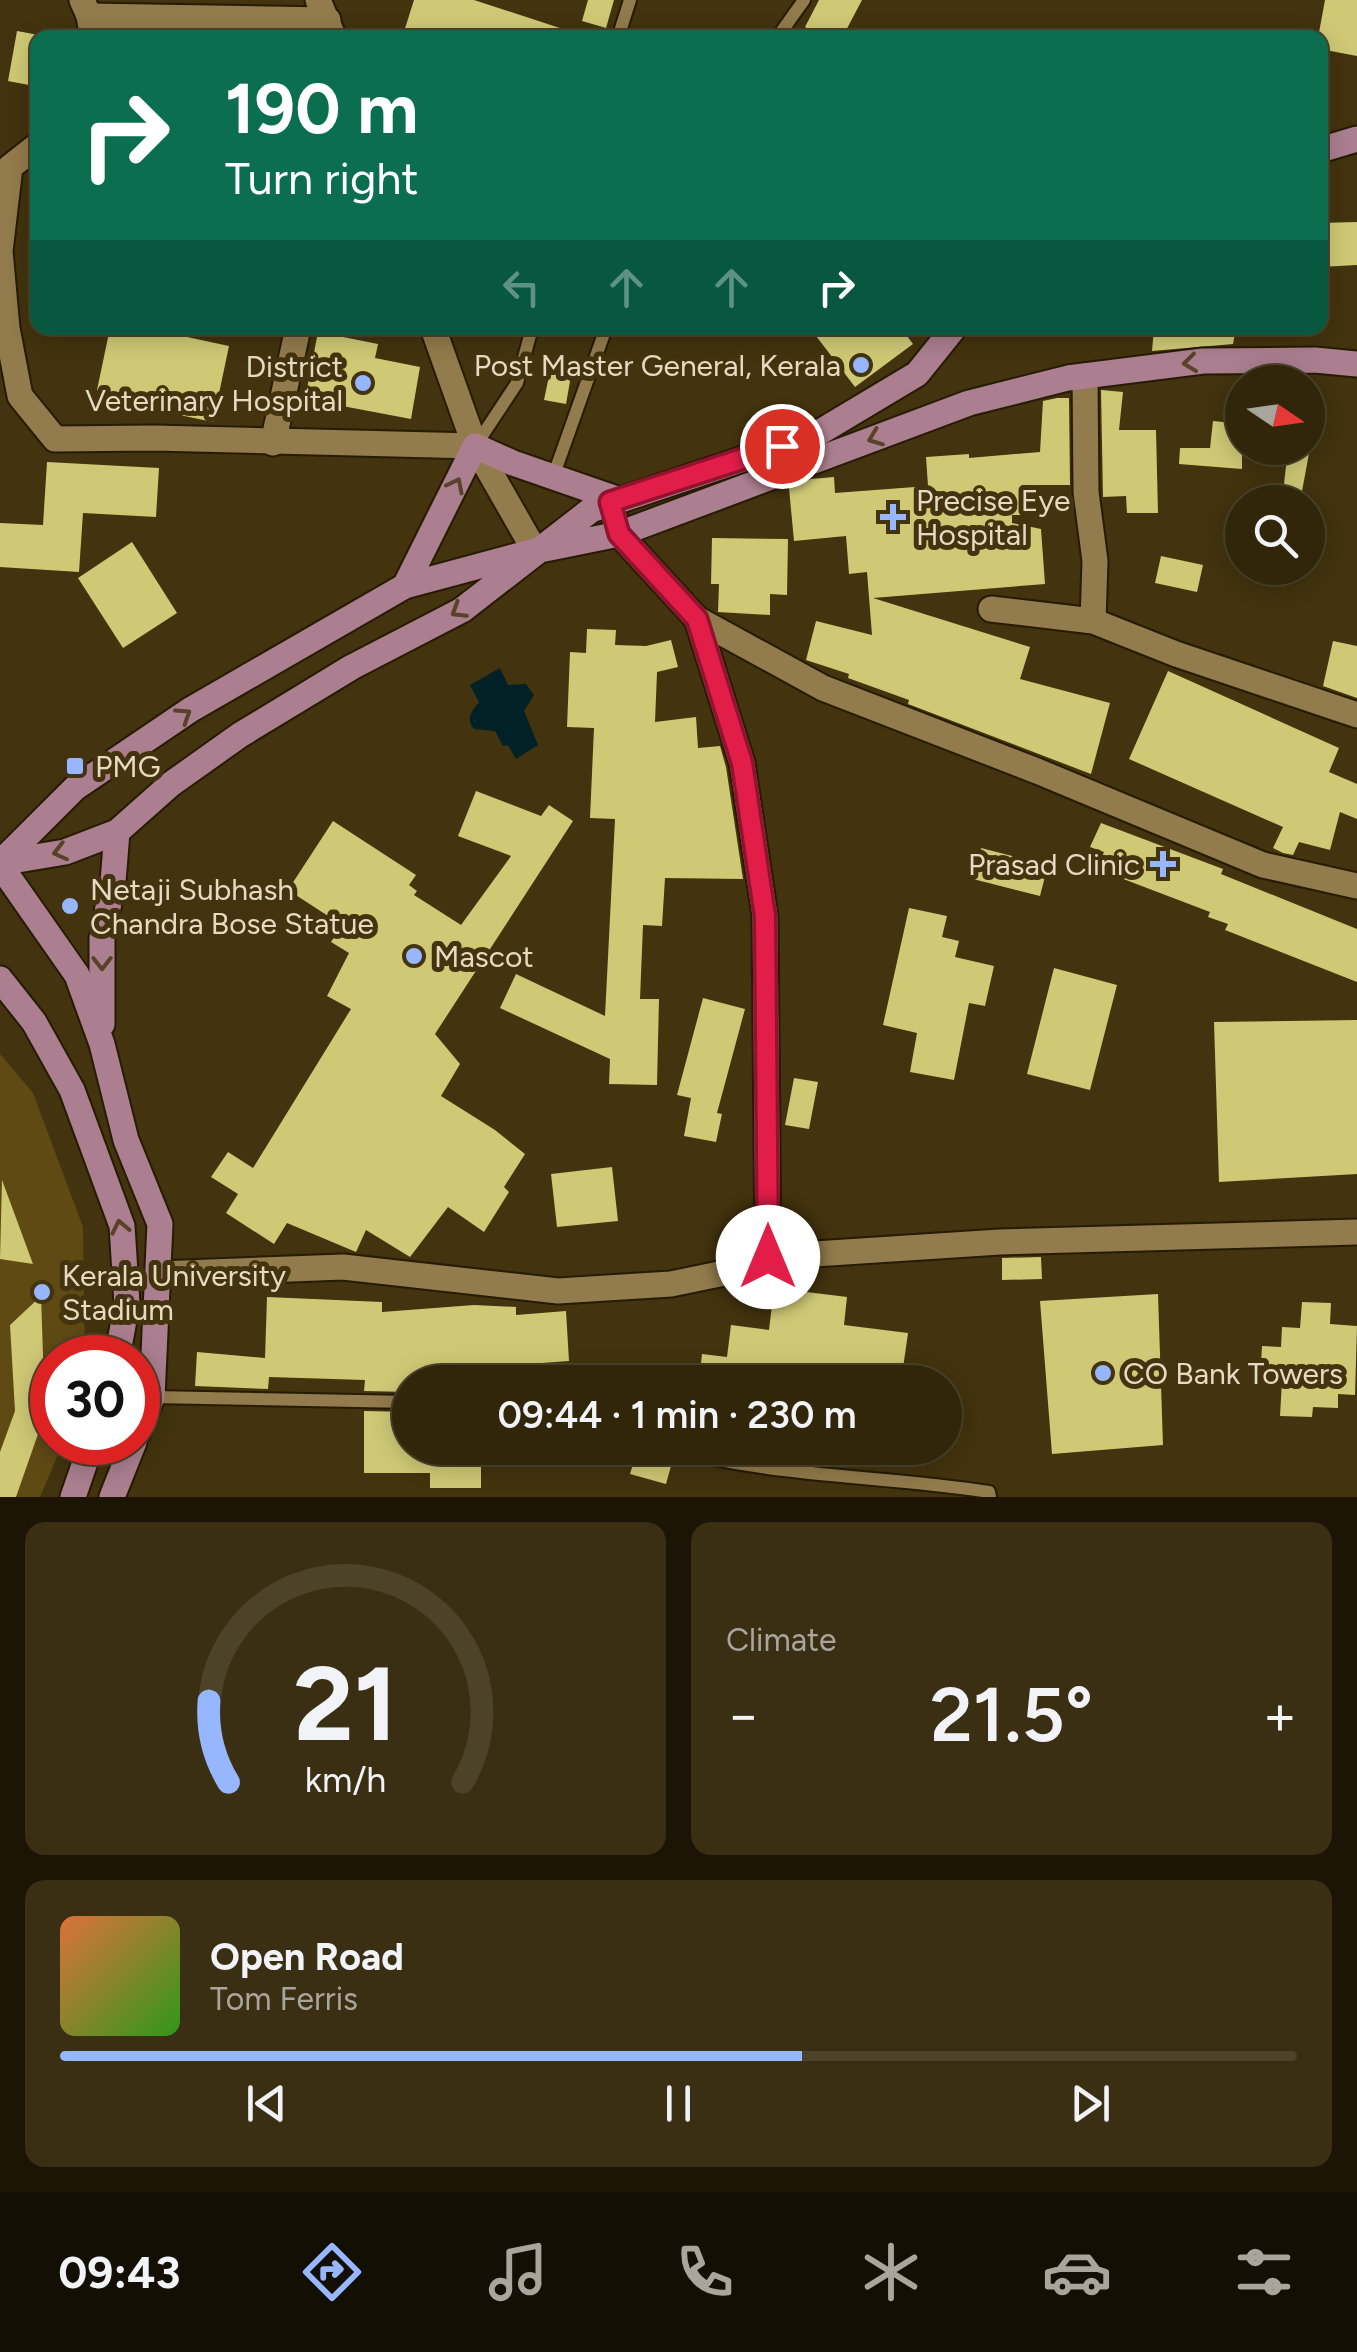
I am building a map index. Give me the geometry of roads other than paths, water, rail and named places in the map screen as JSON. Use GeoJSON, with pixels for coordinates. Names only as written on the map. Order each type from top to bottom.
{"type":"FeatureCollection","features":[{"type":"Feature","properties":{"kind":"main road"},"geometry":{"type":"LineString","coordinates":[[1328,148],[1357,139]]}},
{"type":"Feature","properties":{"kind":"main road"},"geometry":{"type":"LineString","coordinates":[[0,864],[65,852],[117,832],[171,784],[240,735],[352,667],[462,610],[591,510],[815,435],[917,374],[948,335]]}},
{"type":"Feature","properties":{"kind":"main road"},"geometry":{"type":"LineString","coordinates":[[0,864],[75,788],[190,710],[405,586],[619,534],[968,403],[1084,376],[1203,360],[1357,364]]}},
{"type":"Feature","properties":{"kind":"main road"},"geometry":{"type":"LineString","coordinates":[[405,586],[475,446],[614,501]]}},
{"type":"Feature","properties":{"kind":"main road"},"geometry":{"type":"LineString","coordinates":[[102,1044],[102,938],[113,882],[117,832]]}},
{"type":"Feature","properties":{"kind":"main road"},"geometry":{"type":"LineString","coordinates":[[0,864],[76,975],[102,1044],[126,1140],[160,1224],[155,1335]]}},
{"type":"Feature","properties":{"kind":"main road"},"geometry":{"type":"LineString","coordinates":[[0,979],[34,1022],[72,1090],[122,1226],[127,1304],[121,1335]]}},
{"type":"Feature","properties":{"kind":"main road"},"geometry":{"type":"LineString","coordinates":[[72,1497],[84,1465]]}},
{"type":"Feature","properties":{"kind":"main road"},"geometry":{"type":"LineString","coordinates":[[112,1497],[125,1465]]}},
{"type":"Feature","properties":{"kind":"street"},"geometry":{"type":"LineString","coordinates":[[88,18],[327,19]]}},
{"type":"Feature","properties":{"kind":"street"},"geometry":{"type":"LineString","coordinates":[[30,151],[10,167],[0,251],[10,396],[55,439],[475,446]]}},
{"type":"Feature","properties":{"kind":"street"},"geometry":{"type":"LineString","coordinates":[[273,442],[296,335]]}},
{"type":"Feature","properties":{"kind":"street"},"geometry":{"type":"LineString","coordinates":[[435,335],[475,446],[535,552]]}},
{"type":"Feature","properties":{"kind":"street"},"geometry":{"type":"LineString","coordinates":[[1084,376],[1086,492],[1095,561],[1092,621]]}},
{"type":"Feature","properties":{"kind":"street"},"geometry":{"type":"LineString","coordinates":[[614,501],[619,534],[697,619],[823,688],[1263,865],[1357,886]]}},
{"type":"Feature","properties":{"kind":"street"},"geometry":{"type":"LineString","coordinates":[[991,609],[1092,621],[1176,654],[1357,715]]}},
{"type":"Feature","properties":{"kind":"street"},"geometry":{"type":"LineString","coordinates":[[697,619],[742,763],[765,916],[768,1257]]}},
{"type":"Feature","properties":{"kind":"street"},"geometry":{"type":"LineString","coordinates":[[158,1274],[344,1267],[558,1291],[671,1284],[730,1272],[768,1257],[1000,1242],[1357,1232]]}},
{"type":"Feature","properties":{"kind":"lane"},"geometry":{"type":"LineString","coordinates":[[621,30],[630,0]]}},
{"type":"Feature","properties":{"kind":"lane"},"geometry":{"type":"LineString","coordinates":[[783,30],[804,0]]}},
{"type":"Feature","properties":{"kind":"lane"},"geometry":{"type":"LineString","coordinates":[[475,446],[517,384],[530,335]]}},
{"type":"Feature","properties":{"kind":"lane"},"geometry":{"type":"LineString","coordinates":[[553,477],[604,335]]}},
{"type":"Feature","properties":{"kind":"lane"},"geometry":{"type":"LineString","coordinates":[[160,1397],[392,1402]]}},
{"type":"Feature","properties":{"kind":"lane"},"geometry":{"type":"LineString","coordinates":[[753,1465],[806,1473],[918,1480],[989,1492],[990,1497]]}},
{"type":"Feature","properties":{"kind":"water"},"geometry":{"type":"Polygon","coordinates":[[[500,668],[508,685],[526,684],[534,695],[524,711],[538,745],[516,759],[495,731],[474,729],[470,722],[479,702],[470,685],[500,668]]]}},
{"type":"Feature","properties":{"kind":"place","name":"Post Master General, Kerala"},"geometry":{"type":"Point","coordinates":[861,365]}},
{"type":"Feature","properties":{"kind":"place","name":"District Veterinary Hospital"},"geometry":{"type":"Point","coordinates":[363,383]}},
{"type":"Feature","properties":{"kind":"place","name":"Precise Eye Hospital"},"geometry":{"type":"Point","coordinates":[893,517]}},
{"type":"Feature","properties":{"kind":"place","name":"PMG"},"geometry":{"type":"Point","coordinates":[75,766]}},
{"type":"Feature","properties":{"kind":"place","name":"Prasad Clinic"},"geometry":{"type":"Point","coordinates":[1163,864]}},
{"type":"Feature","properties":{"kind":"place","name":"Netaji Subhash Chandra Bose Statue"},"geometry":{"type":"Point","coordinates":[70,906]}},
{"type":"Feature","properties":{"kind":"place","name":"Mascot"},"geometry":{"type":"Point","coordinates":[414,956]}},
{"type":"Feature","properties":{"kind":"place","name":"Kerala University Stadium"},"geometry":{"type":"Point","coordinates":[42,1292]}},
{"type":"Feature","properties":{"kind":"place","name":"CO Bank Towers"},"geometry":{"type":"Point","coordinates":[1103,1373]}}]}
